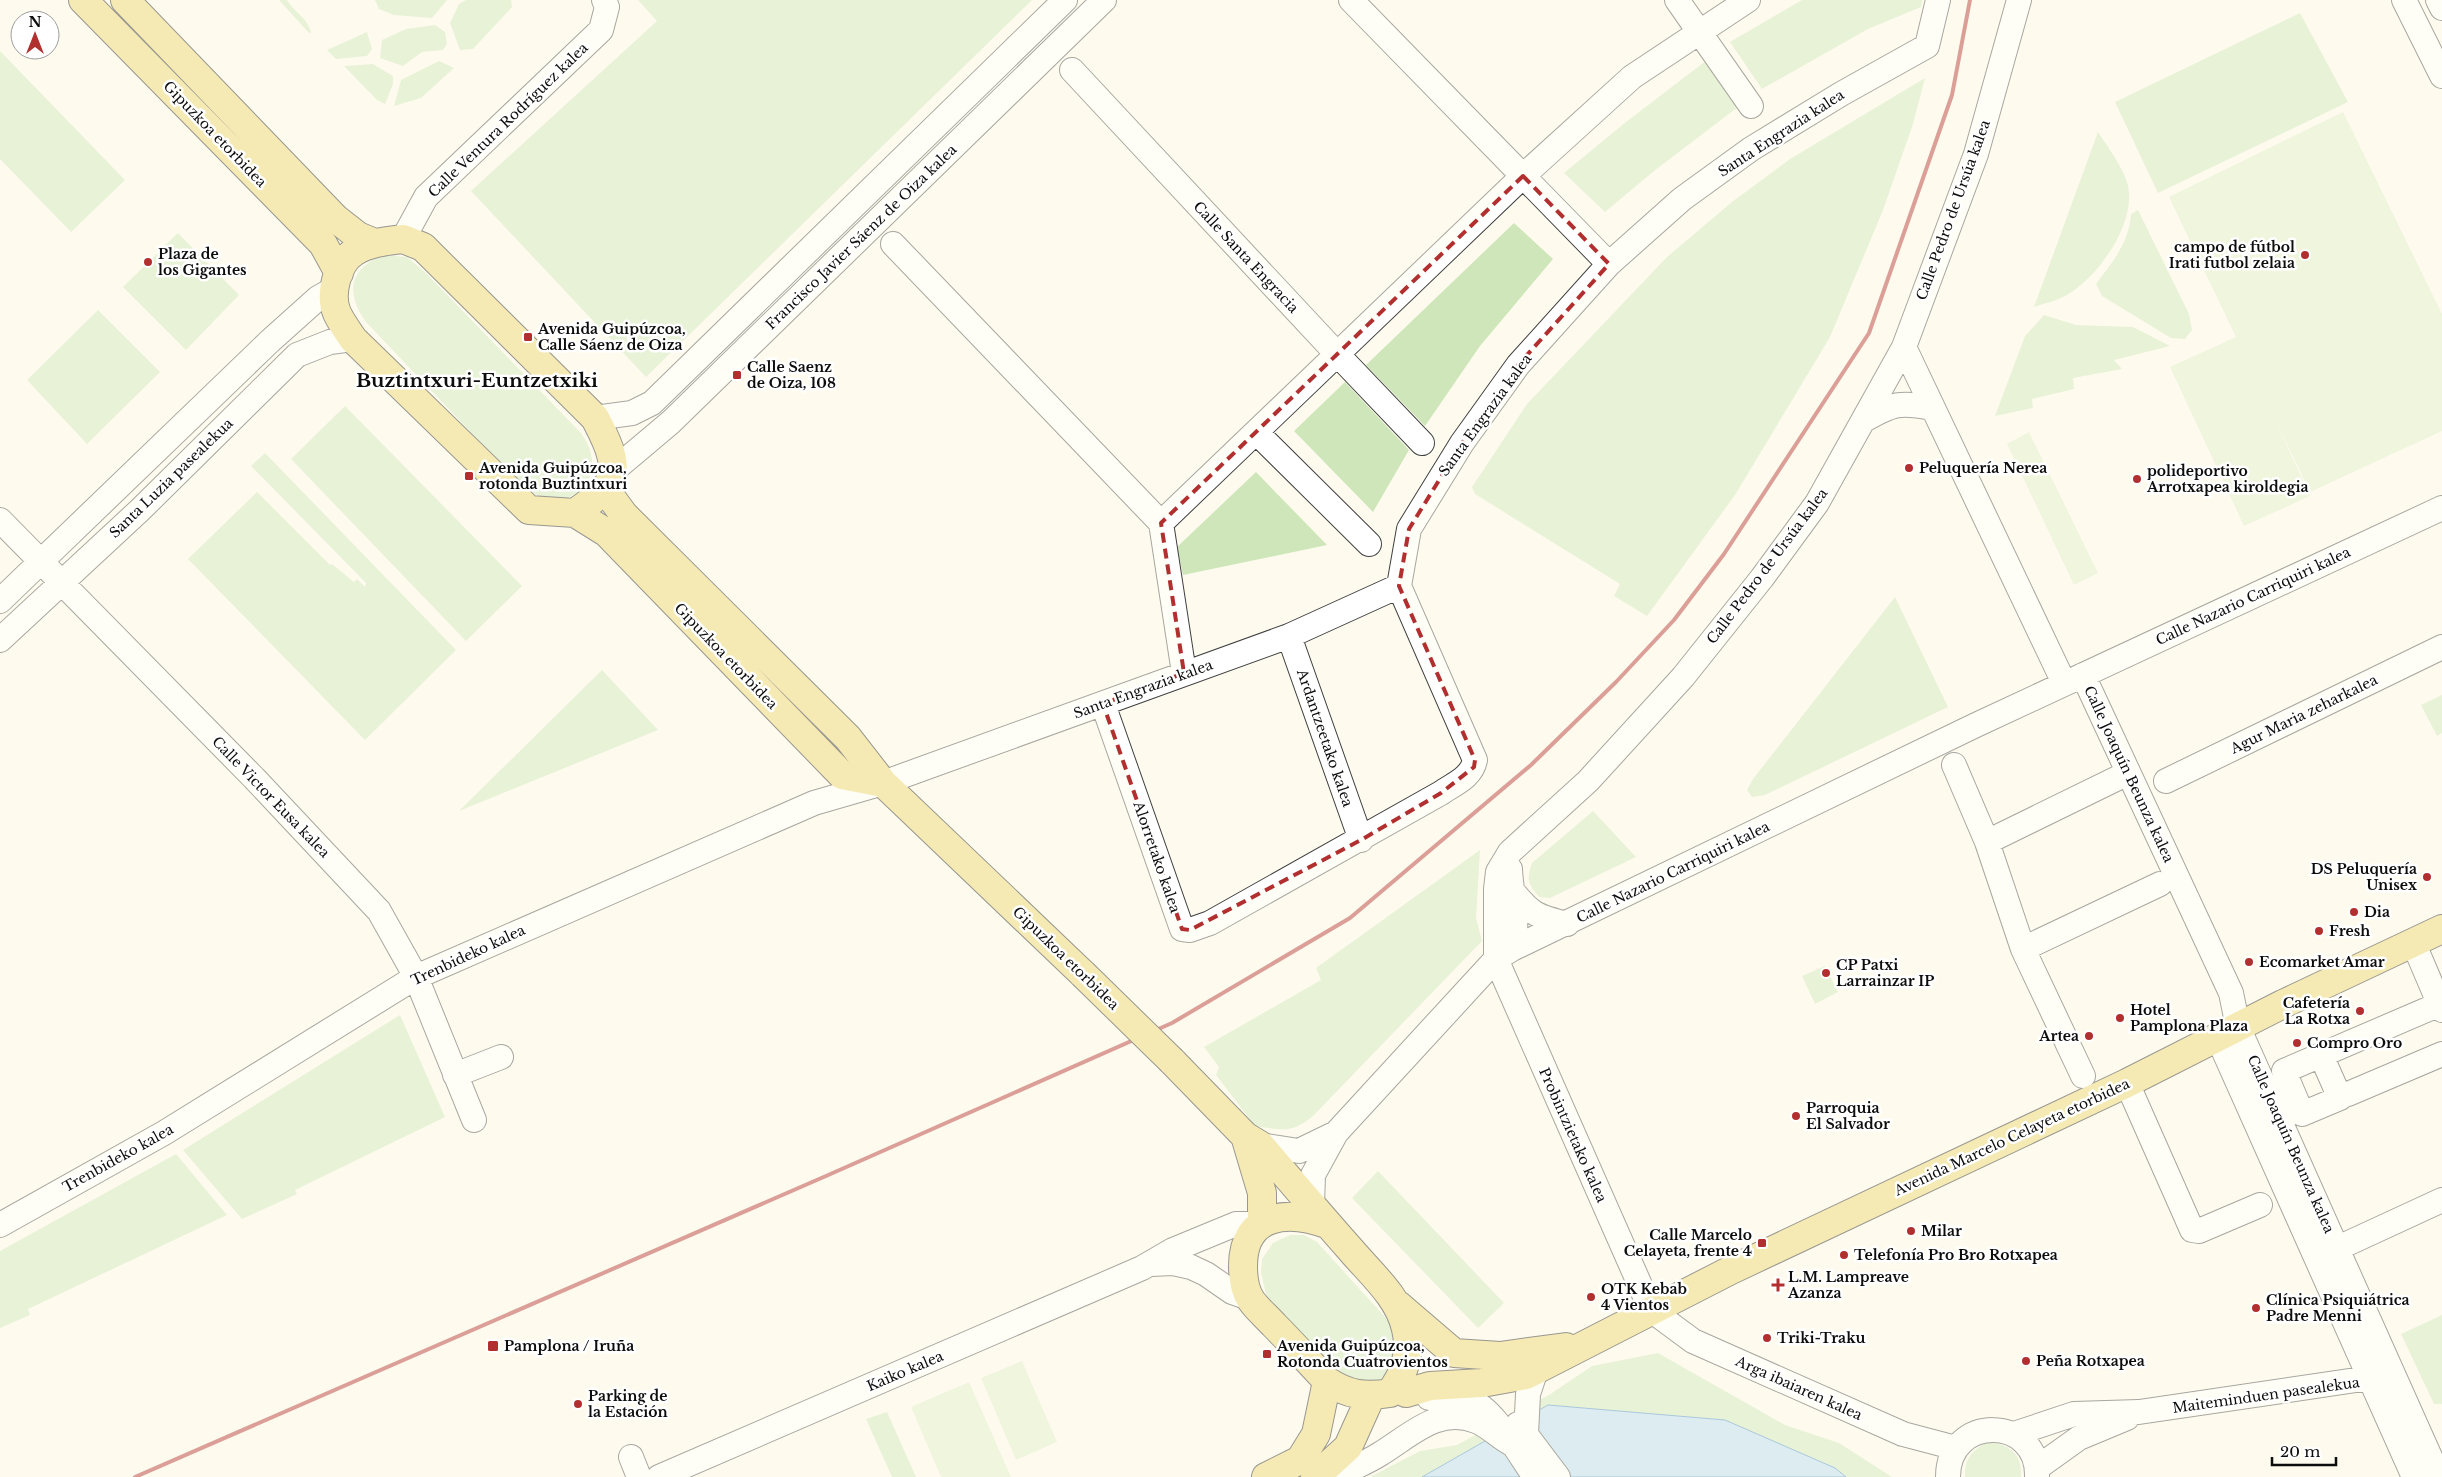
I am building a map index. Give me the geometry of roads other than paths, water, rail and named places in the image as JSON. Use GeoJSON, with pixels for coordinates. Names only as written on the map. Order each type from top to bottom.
{"type":"FeatureCollection","features":[{"type":"Feature","properties":{"kind":"main road","name":"Gipuzkoa etorbidea"},"geometry":{"type":"LineString","coordinates":[[83,0],[323,244],[336,281],[336,312],[353,339],[529,510],[575,513],[606,532],[842,775],[884,783]]}},
{"type":"Feature","properties":{"kind":"main road","name":"Gipuzkoa etorbidea"},"geometry":{"type":"LineString","coordinates":[[125,0],[335,218],[358,236],[375,243]]}},
{"type":"Feature","properties":{"kind":"main road"},"geometry":{"type":"LineString","coordinates":[[336,281],[352,253],[375,243],[402,239],[423,247],[595,418],[608,442],[609,480],[575,513]]}},
{"type":"Feature","properties":{"kind":"main road","name":"Gipuzkoa etorbidea"},"geometry":{"type":"LineString","coordinates":[[609,480],[624,515],[848,738],[884,783],[1083,974],[1252,1141],[1321,1216],[1398,1306]]}},
{"type":"Feature","properties":{"kind":"main road","name":"Avenida Marcelo Celayeta etorbidea"},"geometry":{"type":"LineString","coordinates":[[1487,1396],[1582,1345],[1739,1266],[2127,1083],[2442,928]]}},
{"type":"Feature","properties":{"kind":"main road","name":"Gipuzkoa etorbidea"},"geometry":{"type":"LineString","coordinates":[[1252,1141],[1262,1193],[1260,1223]]}},
{"type":"Feature","properties":{"kind":"main road"},"geometry":{"type":"LineString","coordinates":[[1321,1216],[1312,1218],[1278,1218],[1260,1223],[1247,1242],[1243,1258],[1244,1277],[1250,1298],[1327,1381],[1340,1390],[1354,1395],[1389,1394],[1430,1386],[1487,1396]]}},
{"type":"Feature","properties":{"kind":"main road"},"geometry":{"type":"LineString","coordinates":[[1398,1306],[1454,1354]]}},
{"type":"Feature","properties":{"kind":"main road"},"geometry":{"type":"LineString","coordinates":[[1315,1477],[1348,1446],[1389,1394],[1406,1365],[1409,1345],[1398,1306]]}},
{"type":"Feature","properties":{"kind":"main road","name":"Avenida Marcelo Celayeta etorbidea"},"geometry":{"type":"LineString","coordinates":[[1454,1354],[1500,1356],[1582,1345]]}},
{"type":"Feature","properties":{"kind":"main road"},"geometry":{"type":"LineString","coordinates":[[1266,1477],[1300,1460],[1316,1434],[1327,1381]]}},
{"type":"Feature","properties":{"kind":"street","name":"Calle Ventura Rodríguez kalea"},"geometry":{"type":"LineString","coordinates":[[402,239],[426,197],[601,30],[607,8],[604,0]]}},
{"type":"Feature","properties":{"kind":"street","name":"Francisco Javier Sáenz de Oiza kalea"},"geometry":{"type":"LineString","coordinates":[[595,418],[632,413],[652,404],[1065,0]]}},
{"type":"Feature","properties":{"kind":"street","name":"Francisco Javier Sáenz de Oiza kalea"},"geometry":{"type":"LineString","coordinates":[[609,480],[671,422],[1104,0]]}},
{"type":"Feature","properties":{"kind":"street"},"geometry":{"type":"LineString","coordinates":[[1351,0],[1609,264]]}},
{"type":"Feature","properties":{"kind":"street"},"geometry":{"type":"LineString","coordinates":[[1677,0],[1751,106]]}},
{"type":"Feature","properties":{"kind":"street"},"geometry":{"type":"LineString","coordinates":[[1161,523],[1523,176],[1632,77],[1748,0]]}},
{"type":"Feature","properties":{"kind":"street","name":"Santa Engrazia kalea"},"geometry":{"type":"LineString","coordinates":[[884,783],[1289,636],[1399,586],[1409,529],[1462,443],[1518,365],[1609,264],[1682,199],[1751,149],[1841,94],[1927,46],[1938,0]]}},
{"type":"Feature","properties":{"kind":"street","name":"Calle Pedro de Ursúa kalea"},"geometry":{"type":"LineString","coordinates":[[1504,954],[1496,889],[1498,872],[1510,852],[1588,782],[1683,677],[1762,578],[1817,503],[1904,347],[1976,154],[2019,0]]}},
{"type":"Feature","properties":{"kind":"street"},"geometry":{"type":"LineString","coordinates":[[2404,0],[2442,76]]}},
{"type":"Feature","properties":{"kind":"street"},"geometry":{"type":"LineString","coordinates":[[2438,0],[2442,8]]}},
{"type":"Feature","properties":{"kind":"street","name":"Calle Santa Engracia"},"geometry":{"type":"LineString","coordinates":[[1072,70],[1422,443]]}},
{"type":"Feature","properties":{"kind":"street"},"geometry":{"type":"LineString","coordinates":[[893,244],[1161,523],[1184,673]]}},
{"type":"Feature","properties":{"kind":"street"},"geometry":{"type":"LineString","coordinates":[[0,601],[274,337],[336,281]]}},
{"type":"Feature","properties":{"kind":"street","name":"Santa Luzia pasealekua"},"geometry":{"type":"LineString","coordinates":[[0,640],[140,510],[297,355],[330,342],[353,339]]}},
{"type":"Feature","properties":{"kind":"street"},"geometry":{"type":"LineString","coordinates":[[1904,347],[1933,408],[2074,679]]}},
{"type":"Feature","properties":{"kind":"street"},"geometry":{"type":"LineString","coordinates":[[1864,420],[1890,405],[1908,404],[1933,408]]}},
{"type":"Feature","properties":{"kind":"street"},"geometry":{"type":"LineString","coordinates":[[1256,432],[1369,544]]}},
{"type":"Feature","properties":{"kind":"street","name":"Calle Nazario Carriquiri kalea"},"geometry":{"type":"LineString","coordinates":[[1321,1216],[1313,1175],[1336,1133],[1504,954],[1718,849],[2074,679],[2442,508]]}},
{"type":"Feature","properties":{"kind":"street","name":"Calle Victor Eusa kalea"},"geometry":{"type":"LineString","coordinates":[[0,520],[247,770],[379,911],[416,977],[474,1120]]}},
{"type":"Feature","properties":{"kind":"street"},"geometry":{"type":"LineString","coordinates":[[1360,840],[1466,776],[1474,767],[1475,760],[1399,586]]}},
{"type":"Feature","properties":{"kind":"street","name":"Ardantzeetako kalea"},"geometry":{"type":"LineString","coordinates":[[1289,636],[1360,840]]}},
{"type":"Feature","properties":{"kind":"street","name":"Agur Maria zeharkalea"},"geometry":{"type":"LineString","coordinates":[[2166,782],[2442,647]]}},
{"type":"Feature","properties":{"kind":"street","name":"Calle Joaquín Beunza kalea"},"geometry":{"type":"LineString","coordinates":[[2074,679],[2128,773],[2231,993],[2228,1032],[2369,1380],[2414,1477]]}},
{"type":"Feature","properties":{"kind":"street","name":"Alorretako kalea"},"geometry":{"type":"LineString","coordinates":[[1103,704],[1182,929],[1190,930],[1210,923],[1360,840]]}},
{"type":"Feature","properties":{"kind":"street"},"geometry":{"type":"LineString","coordinates":[[1954,764],[1987,842],[2024,949],[2083,1076]]}},
{"type":"Feature","properties":{"kind":"street"},"geometry":{"type":"LineString","coordinates":[[1987,842],[2128,773]]}},
{"type":"Feature","properties":{"kind":"street","name":"Trenbideko kalea"},"geometry":{"type":"LineString","coordinates":[[0,1224],[164,1133],[416,977],[814,803],[884,783]]}},
{"type":"Feature","properties":{"kind":"street"},"geometry":{"type":"LineString","coordinates":[[1504,954],[1515,940],[1510,852]]}},
{"type":"Feature","properties":{"kind":"street"},"geometry":{"type":"LineString","coordinates":[[2024,949],[2160,884]]}},
{"type":"Feature","properties":{"kind":"street"},"geometry":{"type":"LineString","coordinates":[[1511,889],[1528,910],[1546,919],[1567,924]]}},
{"type":"Feature","properties":{"kind":"street"},"geometry":{"type":"LineString","coordinates":[[2321,1055],[2441,1007],[2413,942]]}},
{"type":"Feature","properties":{"kind":"street","name":"Probintzietako kalea"},"geometry":{"type":"LineString","coordinates":[[1504,954],[1651,1310]]}},
{"type":"Feature","properties":{"kind":"street","name":"Calle Joaquín Beunza kalea"},"geometry":{"type":"LineString","coordinates":[[2228,1032],[2338,1248],[2439,1477]]}},
{"type":"Feature","properties":{"kind":"street"},"geometry":{"type":"LineString","coordinates":[[2348,1094],[2442,1054]]}},
{"type":"Feature","properties":{"kind":"street"},"geometry":{"type":"LineString","coordinates":[[456,1075],[501,1057]]}},
{"type":"Feature","properties":{"kind":"street"},"geometry":{"type":"LineString","coordinates":[[2127,1083],[2192,1230],[2199,1231],[2260,1205]]}},
{"type":"Feature","properties":{"kind":"street","name":"Calle Nazario Carriquiri kalea"},"geometry":{"type":"LineString","coordinates":[[1252,1141],[1298,1151],[1336,1133]]}},
{"type":"Feature","properties":{"kind":"street"},"geometry":{"type":"LineString","coordinates":[[2338,1248],[2442,1200]]}},
{"type":"Feature","properties":{"kind":"street","name":"Kaiko kalea"},"geometry":{"type":"LineString","coordinates":[[659,1477],[1151,1264],[1173,1250],[1236,1224],[1260,1223]]}},
{"type":"Feature","properties":{"kind":"street","name":"Kaiko kalea"},"geometry":{"type":"LineString","coordinates":[[1151,1264],[1173,1263],[1191,1267],[1206,1274],[1232,1292],[1250,1298]]}},
{"type":"Feature","properties":{"kind":"street","name":"Arga ibaiaren kalea"},"geometry":{"type":"LineString","coordinates":[[1651,1310],[1692,1341],[1903,1434],[1956,1448]]}},
{"type":"Feature","properties":{"kind":"street"},"geometry":{"type":"LineString","coordinates":[[1454,1354],[1520,1440],[1558,1477]]}},
{"type":"Feature","properties":{"kind":"street"},"geometry":{"type":"LineString","coordinates":[[1535,1477],[1520,1440],[1528,1394],[1536,1370]]}},
{"type":"Feature","properties":{"kind":"street","name":"Maiteminduen pasealekua"},"geometry":{"type":"LineString","coordinates":[[2014,1434],[2074,1414],[2139,1412],[2369,1380],[2392,1374]]}},
{"type":"Feature","properties":{"kind":"street","name":"Maiteminduen pasealekua"},"geometry":{"type":"LineString","coordinates":[[2037,1473],[2079,1438],[2139,1412]]}},
{"type":"Feature","properties":{"kind":"street"},"geometry":{"type":"LineString","coordinates":[[1336,1477],[1380,1454],[1427,1422],[1446,1417],[1476,1421],[1490,1428],[1502,1440],[1520,1440]]}},
{"type":"Feature","properties":{"kind":"street"},"geometry":{"type":"LineString","coordinates":[[1948,1477],[1950,1461],[1956,1448],[1965,1439],[1976,1432],[2001,1430],[2014,1434],[2025,1443],[2033,1455],[2037,1473]]}},
{"type":"Feature","properties":{"kind":"water"},"geometry":{"type":"Polygon","coordinates":[[[1548,1405],[1725,1420],[1835,1468],[1846,1477],[1422,1477],[1548,1405]]]}},
{"type":"Feature","properties":{"kind":"railway"},"geometry":{"type":"LineString","coordinates":[[135,1477],[1172,1023],[1350,918],[1531,765],[1616,682],[1674,620],[1724,554],[1869,333],[1952,95],[1970,0]]}},
{"type":"Feature","properties":{"kind":"place","name":"campo de fútbol Irati futbol zelaia"},"geometry":{"type":"Point","coordinates":[2305,255]}},
{"type":"Feature","properties":{"kind":"place","name":"Plaza de los Gigantes"},"geometry":{"type":"Point","coordinates":[148,262]}},
{"type":"Feature","properties":{"kind":"place","name":"Avenida Guipúzcoa, Calle Sáenz de Oiza"},"geometry":{"type":"Point","coordinates":[528,337]}},
{"type":"Feature","properties":{"kind":"place","name":"Calle Saenz de Oiza, 108"},"geometry":{"type":"Point","coordinates":[737,375]}},
{"type":"Feature","properties":{"kind":"place","name":"Peluquería Nerea"},"geometry":{"type":"Point","coordinates":[1909,468]}},
{"type":"Feature","properties":{"kind":"place","name":"Avenida Guipúzcoa, rotonda Buztintxuri"},"geometry":{"type":"Point","coordinates":[469,476]}},
{"type":"Feature","properties":{"kind":"place","name":"polideportivo Arrotxapea kiroldegia"},"geometry":{"type":"Point","coordinates":[2137,479]}},
{"type":"Feature","properties":{"kind":"place","name":"DS Peluquería Unisex"},"geometry":{"type":"Point","coordinates":[2427,877]}},
{"type":"Feature","properties":{"kind":"place","name":"Dia"},"geometry":{"type":"Point","coordinates":[2354,912]}},
{"type":"Feature","properties":{"kind":"place","name":"Fresh"},"geometry":{"type":"Point","coordinates":[2319,931]}},
{"type":"Feature","properties":{"kind":"place","name":"Ecomarket Amar"},"geometry":{"type":"Point","coordinates":[2249,962]}},
{"type":"Feature","properties":{"kind":"place","name":"CP Patxi Larrainzar IP"},"geometry":{"type":"Point","coordinates":[1826,973]}},
{"type":"Feature","properties":{"kind":"place","name":"Cafetería La Rotxa"},"geometry":{"type":"Point","coordinates":[2360,1011]}},
{"type":"Feature","properties":{"kind":"place","name":"Hotel Pamplona Plaza"},"geometry":{"type":"Point","coordinates":[2120,1018]}},
{"type":"Feature","properties":{"kind":"place","name":"Artea"},"geometry":{"type":"Point","coordinates":[2089,1036]}},
{"type":"Feature","properties":{"kind":"place","name":"Compro Oro"},"geometry":{"type":"Point","coordinates":[2297,1043]}},
{"type":"Feature","properties":{"kind":"place","name":"Parroquia El Salvador"},"geometry":{"type":"Point","coordinates":[1796,1116]}},
{"type":"Feature","properties":{"kind":"place","name":"Milar"},"geometry":{"type":"Point","coordinates":[1911,1231]}},
{"type":"Feature","properties":{"kind":"place","name":"Calle Marcelo Celayeta, frente 4"},"geometry":{"type":"Point","coordinates":[1762,1243]}},
{"type":"Feature","properties":{"kind":"place","name":"Telefonía Pro Bro Rotxapea"},"geometry":{"type":"Point","coordinates":[1844,1255]}},
{"type":"Feature","properties":{"kind":"place","name":"L.M. Lampreave Azanza"},"geometry":{"type":"Point","coordinates":[1778,1285]}},
{"type":"Feature","properties":{"kind":"place","name":"OTK Kebab 4 Vientos"},"geometry":{"type":"Point","coordinates":[1591,1297]}},
{"type":"Feature","properties":{"kind":"place","name":"Clínica Psiquiátrica Padre Menni"},"geometry":{"type":"Point","coordinates":[2256,1308]}},
{"type":"Feature","properties":{"kind":"place","name":"Triki-Traku"},"geometry":{"type":"Point","coordinates":[1767,1338]}},
{"type":"Feature","properties":{"kind":"place","name":"Pamplona / Iruña"},"geometry":{"type":"Point","coordinates":[493,1346]}},
{"type":"Feature","properties":{"kind":"place","name":"Avenida Guipúzcoa, Rotonda Cuatrovientos"},"geometry":{"type":"Point","coordinates":[1267,1354]}},
{"type":"Feature","properties":{"kind":"place","name":"Peña Rotxapea"},"geometry":{"type":"Point","coordinates":[2026,1361]}},
{"type":"Feature","properties":{"kind":"place","name":"Parking de la Estación"},"geometry":{"type":"Point","coordinates":[578,1404]}},
{"type":"Feature","properties":{"kind":"district","name":"Buztintxuri-Euntzetxiki"},"geometry":{"type":"Point","coordinates":[477,380]}}]}
